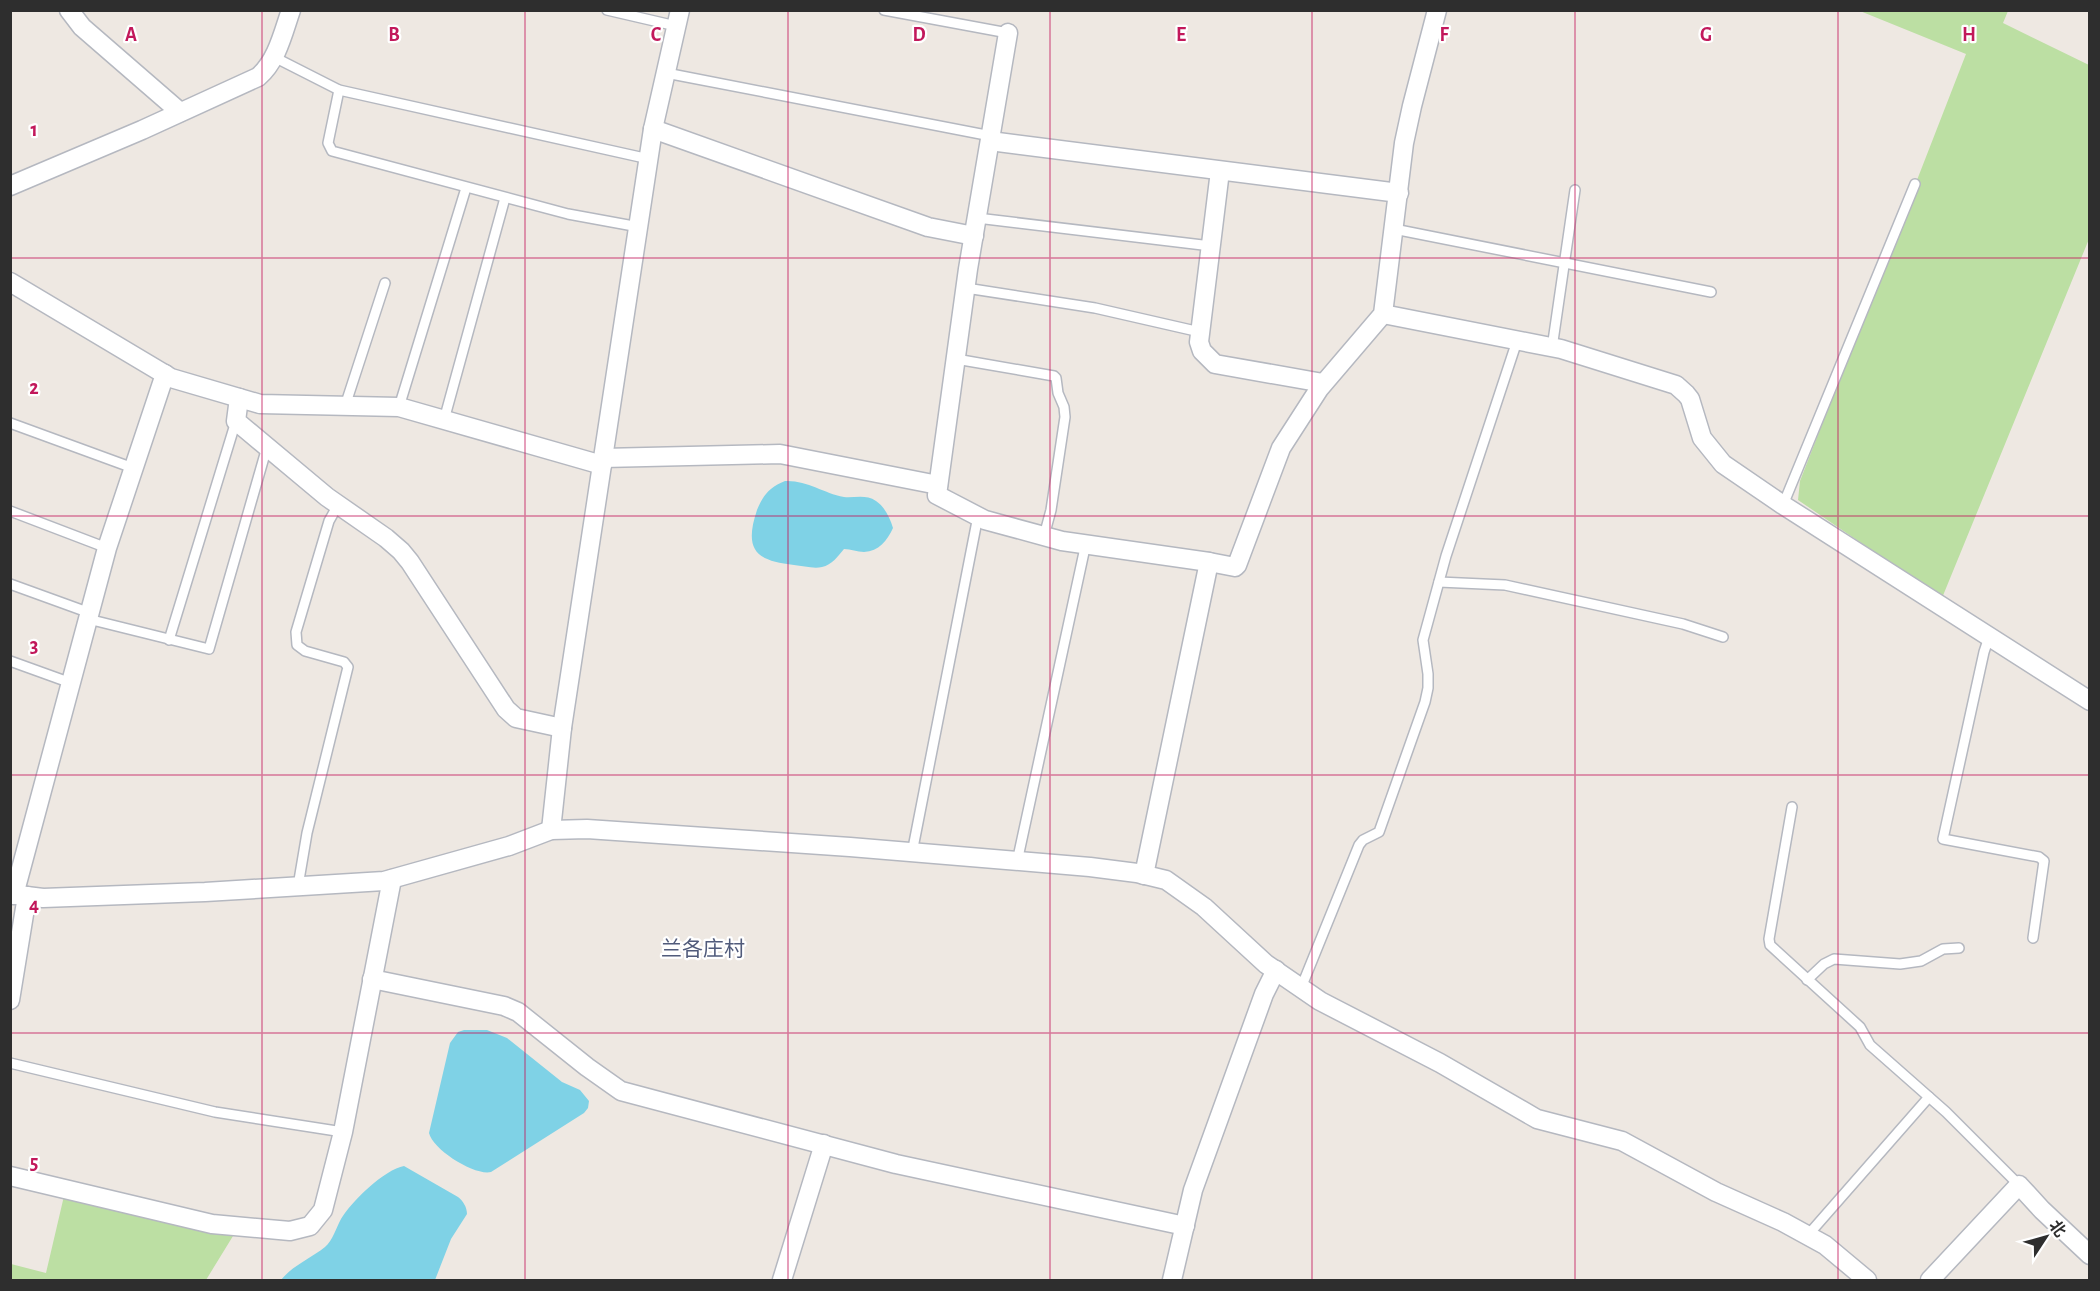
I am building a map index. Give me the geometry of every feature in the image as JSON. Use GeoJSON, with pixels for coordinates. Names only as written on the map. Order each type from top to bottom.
{"type":"FeatureCollection","features":[{"type":"Feature","properties":{"kind":"street"},"geometry":{"type":"LineString","coordinates":[[69,10],[82,27],[180,112]]}},
{"type":"Feature","properties":{"kind":"street"},"geometry":{"type":"LineString","coordinates":[[10,186],[258,77],[267,69],[274,57],[291,10]]}},
{"type":"Feature","properties":{"kind":"street"},"geometry":{"type":"LineString","coordinates":[[1008,33],[975,227],[937,495],[978,516],[1062,541],[1235,567],[1281,448],[1323,383],[1383,314],[1404,143],[1437,10]]}},
{"type":"Feature","properties":{"kind":"street"},"geometry":{"type":"LineString","coordinates":[[551,830],[562,728],[653,129],[678,18]]}},
{"type":"Feature","properties":{"kind":"street"},"geometry":{"type":"LineString","coordinates":[[653,129],[928,227],[975,227]]}},
{"type":"Feature","properties":{"kind":"street"},"geometry":{"type":"LineString","coordinates":[[990,138],[1399,194]]}},
{"type":"Feature","properties":{"kind":"street"},"geometry":{"type":"LineString","coordinates":[[1220,171],[1200,332],[1199,342],[1202,351],[1215,364],[1323,383]]}},
{"type":"Feature","properties":{"kind":"street"},"geometry":{"type":"LineString","coordinates":[[10,282],[171,378],[260,404],[399,407],[602,461],[780,454],[938,485]]}},
{"type":"Feature","properties":{"kind":"street"},"geometry":{"type":"LineString","coordinates":[[1383,314],[1552,348],[1676,385],[1690,399],[1700,432],[1710,449],[1723,464],[1783,505],[2090,701]]}},
{"type":"Feature","properties":{"kind":"street"},"geometry":{"type":"LineString","coordinates":[[10,1000],[17,895],[107,549],[165,374]]}},
{"type":"Feature","properties":{"kind":"street"},"geometry":{"type":"LineString","coordinates":[[239,398],[236,421],[338,505],[386,538],[410,562],[506,709],[516,717],[562,728]]}},
{"type":"Feature","properties":{"kind":"street"},"geometry":{"type":"LineString","coordinates":[[1144,875],[1209,562]]}},
{"type":"Feature","properties":{"kind":"street"},"geometry":{"type":"LineString","coordinates":[[17,895],[44,898],[170,893],[392,879],[509,846],[551,830],[587,829],[1090,867],[1144,875],[1166,880],[1178,887],[1276,970],[1320,1001],[1440,1063],[1537,1119],[1622,1141],[1716,1192],[1808,1235],[1825,1245],[1867,1281]]}},
{"type":"Feature","properties":{"kind":"street"},"geometry":{"type":"LineString","coordinates":[[10,1176],[212,1224],[290,1231],[310,1226],[323,1210],[343,1132],[392,879]]}},
{"type":"Feature","properties":{"kind":"street"},"geometry":{"type":"LineString","coordinates":[[1172,1281],[1193,1190],[1264,994],[1276,970]]}},
{"type":"Feature","properties":{"kind":"street"},"geometry":{"type":"LineString","coordinates":[[372,980],[504,1006],[518,1012],[621,1091],[896,1164],[1185,1226]]}},
{"type":"Feature","properties":{"kind":"street"},"geometry":{"type":"LineString","coordinates":[[782,1281],[824,1144]]}},
{"type":"Feature","properties":{"kind":"street"},"geometry":{"type":"LineString","coordinates":[[1930,1281],[2019,1185],[2090,1255]]}},
{"type":"Feature","properties":{"kind":"lane"},"geometry":{"type":"LineString","coordinates":[[607,10],[678,18]]}},
{"type":"Feature","properties":{"kind":"lane"},"geometry":{"type":"LineString","coordinates":[[884,10],[1008,33]]}},
{"type":"Feature","properties":{"kind":"lane"},"geometry":{"type":"LineString","coordinates":[[274,57],[339,90],[649,159]]}},
{"type":"Feature","properties":{"kind":"lane"},"geometry":{"type":"LineString","coordinates":[[666,73],[990,138]]}},
{"type":"Feature","properties":{"kind":"lane"},"geometry":{"type":"LineString","coordinates":[[339,90],[328,143],[332,151],[568,214],[639,227]]}},
{"type":"Feature","properties":{"kind":"lane"},"geometry":{"type":"LineString","coordinates":[[1783,505],[1916,184]]}},
{"type":"Feature","properties":{"kind":"lane"},"geometry":{"type":"LineString","coordinates":[[399,407],[466,188]]}},
{"type":"Feature","properties":{"kind":"lane"},"geometry":{"type":"LineString","coordinates":[[1552,348],[1575,190]]}},
{"type":"Feature","properties":{"kind":"lane"},"geometry":{"type":"LineString","coordinates":[[444,420],[505,198]]}},
{"type":"Feature","properties":{"kind":"lane"},"geometry":{"type":"LineString","coordinates":[[975,227],[1211,246]]}},
{"type":"Feature","properties":{"kind":"lane"},"geometry":{"type":"LineString","coordinates":[[1395,229],[1711,292]]}},
{"type":"Feature","properties":{"kind":"lane"},"geometry":{"type":"LineString","coordinates":[[345,406],[385,283]]}},
{"type":"Feature","properties":{"kind":"lane"},"geometry":{"type":"LineString","coordinates":[[966,288],[1095,308],[1200,332]]}},
{"type":"Feature","properties":{"kind":"lane"},"geometry":{"type":"LineString","coordinates":[[1301,988],[1359,845],[1363,840],[1379,832],[1425,702],[1428,674],[1423,640],[1439,582],[1517,340]]}},
{"type":"Feature","properties":{"kind":"lane"},"geometry":{"type":"LineString","coordinates":[[956,359],[1056,378],[1065,417],[1051,510],[1044,536]]}},
{"type":"Feature","properties":{"kind":"lane"},"geometry":{"type":"LineString","coordinates":[[169,640],[236,421]]}},
{"type":"Feature","properties":{"kind":"lane"},"geometry":{"type":"LineString","coordinates":[[10,423],[134,468]]}},
{"type":"Feature","properties":{"kind":"lane"},"geometry":{"type":"LineString","coordinates":[[10,584],[89,616],[169,640],[209,649],[267,447]]}},
{"type":"Feature","properties":{"kind":"lane"},"geometry":{"type":"LineString","coordinates":[[298,886],[307,833],[348,667],[344,662],[305,651],[297,645],[296,632],[329,521],[338,505]]}},
{"type":"Feature","properties":{"kind":"lane"},"geometry":{"type":"LineString","coordinates":[[10,511],[107,549]]}},
{"type":"Feature","properties":{"kind":"lane"},"geometry":{"type":"LineString","coordinates":[[912,853],[978,516]]}},
{"type":"Feature","properties":{"kind":"lane"},"geometry":{"type":"LineString","coordinates":[[1017,862],[1086,543]]}},
{"type":"Feature","properties":{"kind":"lane"},"geometry":{"type":"LineString","coordinates":[[1439,582],[1505,585],[1683,624],[1723,637]]}},
{"type":"Feature","properties":{"kind":"lane"},"geometry":{"type":"LineString","coordinates":[[1989,637],[1943,839],[2039,858],[2044,861],[2033,938]]}},
{"type":"Feature","properties":{"kind":"lane"},"geometry":{"type":"LineString","coordinates":[[10,661],[71,683]]}},
{"type":"Feature","properties":{"kind":"lane"},"geometry":{"type":"LineString","coordinates":[[1791,807],[1769,942],[1777,953],[1860,1027],[1870,1045],[1929,1097],[2019,1185]]}},
{"type":"Feature","properties":{"kind":"lane"},"geometry":{"type":"LineString","coordinates":[[1807,980],[1824,964],[1834,959],[1900,964],[1921,961],[1943,950],[1959,948]]}},
{"type":"Feature","properties":{"kind":"lane"},"geometry":{"type":"LineString","coordinates":[[10,1063],[215,1112],[343,1132]]}},
{"type":"Feature","properties":{"kind":"lane"},"geometry":{"type":"LineString","coordinates":[[1808,1235],[1929,1097]]}},
{"type":"Feature","properties":{"kind":"green space"},"geometry":{"type":"Polygon","coordinates":[[[1860,11],[2008,11],[2003,23],[2089,65],[2089,239],[1942,598],[1798,500],[1800,481],[1966,54],[1860,11]]]}},
{"type":"Feature","properties":{"kind":"green space"},"geometry":{"type":"Polygon","coordinates":[[[64,1196],[233,1236],[206,1280],[11,1280],[11,1264],[46,1273],[64,1196]]]}},
{"type":"Feature","properties":{"kind":"water"},"geometry":{"type":"Polygon","coordinates":[[[785,481],[801,483],[844,497],[872,499],[885,510],[893,528],[878,547],[864,552],[844,549],[826,566],[816,568],[770,560],[756,551],[752,534],[753,523],[765,496],[775,486],[785,481]]]}},
{"type":"Feature","properties":{"kind":"water"},"geometry":{"type":"Polygon","coordinates":[[[487,1030],[507,1038],[562,1082],[580,1090],[589,1101],[588,1108],[584,1113],[491,1172],[475,1170],[455,1160],[438,1147],[429,1133],[450,1043],[458,1032],[487,1030]]]}},
{"type":"Feature","properties":{"kind":"water"},"geometry":{"type":"Polygon","coordinates":[[[404,1166],[458,1197],[466,1209],[467,1214],[451,1239],[435,1280],[281,1280],[291,1270],[328,1244],[346,1212],[369,1187],[396,1168],[404,1166]]]}},
{"type":"Feature","properties":{"kind":"district","name":"兰各庄村"},"geometry":{"type":"Point","coordinates":[703,949]}}]}
